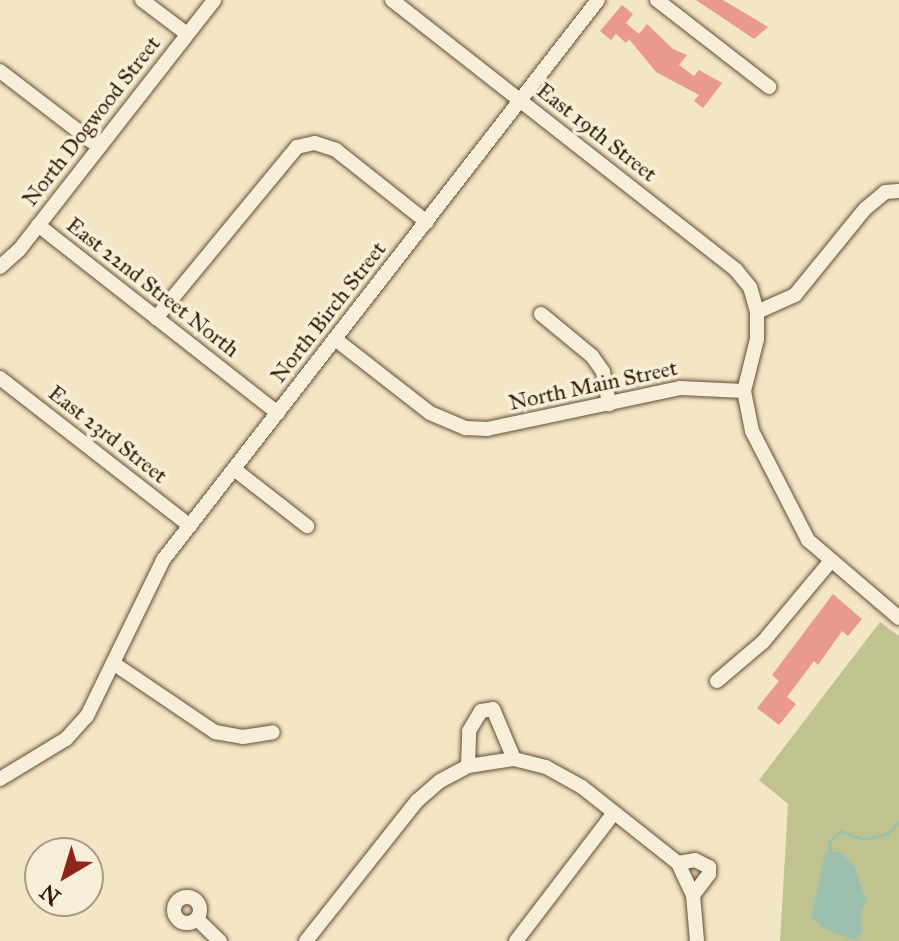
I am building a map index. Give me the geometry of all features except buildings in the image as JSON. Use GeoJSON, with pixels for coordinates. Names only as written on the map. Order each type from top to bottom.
{"type":"FeatureCollection","features":[{"type":"Feature","properties":{"kind":"street"},"geometry":{"type":"LineString","coordinates":[[142,0],[187,34]]}},
{"type":"Feature","properties":{"kind":"street","name":"North Dogwood Street"},"geometry":{"type":"LineString","coordinates":[[0,267],[38,225],[214,0]]}},
{"type":"Feature","properties":{"kind":"street","name":"North Birch Street"},"geometry":{"type":"LineString","coordinates":[[0,779],[78,729],[116,665],[151,580],[598,0]]}},
{"type":"Feature","properties":{"kind":"street"},"geometry":{"type":"LineString","coordinates":[[657,0],[769,87]]}},
{"type":"Feature","properties":{"kind":"street","name":"East 19th Street"},"geometry":{"type":"LineString","coordinates":[[402,3],[736,270],[750,287],[757,312]]}},
{"type":"Feature","properties":{"kind":"street"},"geometry":{"type":"LineString","coordinates":[[0,71],[99,147]]}},
{"type":"Feature","properties":{"kind":"street"},"geometry":{"type":"LineString","coordinates":[[156,318],[284,158],[310,143],[336,150],[427,222]]}},
{"type":"Feature","properties":{"kind":"street"},"geometry":{"type":"LineString","coordinates":[[899,191],[885,192],[865,209],[795,295],[757,312],[757,339],[744,391],[752,431],[797,523],[829,563],[899,618]]}},
{"type":"Feature","properties":{"kind":"street","name":"East 22nd Street North"},"geometry":{"type":"LineString","coordinates":[[38,225],[278,413]]}},
{"type":"Feature","properties":{"kind":"street"},"geometry":{"type":"LineString","coordinates":[[541,314],[592,356],[603,372],[609,404]]}},
{"type":"Feature","properties":{"kind":"street","name":"North Main Street"},"geometry":{"type":"LineString","coordinates":[[335,339],[452,425],[487,429],[693,387],[744,391]]}},
{"type":"Feature","properties":{"kind":"street","name":"East 23rd Street"},"geometry":{"type":"LineString","coordinates":[[0,378],[190,526]]}},
{"type":"Feature","properties":{"kind":"street"},"geometry":{"type":"LineString","coordinates":[[234,469],[307,526]]}},
{"type":"Feature","properties":{"kind":"street"},"geometry":{"type":"LineString","coordinates":[[717,681],[763,642],[829,563]]}},
{"type":"Feature","properties":{"kind":"street"},"geometry":{"type":"LineString","coordinates":[[116,665],[215,732],[243,737],[273,732]]}},
{"type":"Feature","properties":{"kind":"street"},"geometry":{"type":"LineString","coordinates":[[468,766],[469,731],[481,711],[493,709],[514,759]]}},
{"type":"Feature","properties":{"kind":"street"},"geometry":{"type":"LineString","coordinates":[[306,941],[417,801],[468,766],[514,759],[546,767],[614,813],[678,863],[693,895],[697,941]]}},
{"type":"Feature","properties":{"kind":"street"},"geometry":{"type":"LineString","coordinates":[[516,941],[614,813]]}},
{"type":"Feature","properties":{"kind":"street"},"geometry":{"type":"LineString","coordinates":[[678,863],[695,860],[709,867],[709,874],[693,895]]}},
{"type":"Feature","properties":{"kind":"street"},"geometry":{"type":"LineString","coordinates":[[197,919],[220,941]]}},
{"type":"Feature","properties":{"kind":"green space"},"geometry":{"type":"Polygon","coordinates":[[[880,622],[899,636],[899,941],[780,941],[788,804],[759,780],[880,622]]]}},
{"type":"Feature","properties":{"kind":"shaded area"},"geometry":{"type":"Polygon","coordinates":[[[839,851],[854,865],[867,903],[861,910],[863,932],[855,941],[823,928],[811,917],[825,853],[839,851]]]}},
{"type":"Feature","properties":{"kind":"waterway"},"geometry":{"type":"LineString","coordinates":[[830,850],[829,842],[840,831],[863,839],[887,834],[899,822]]}}]}
